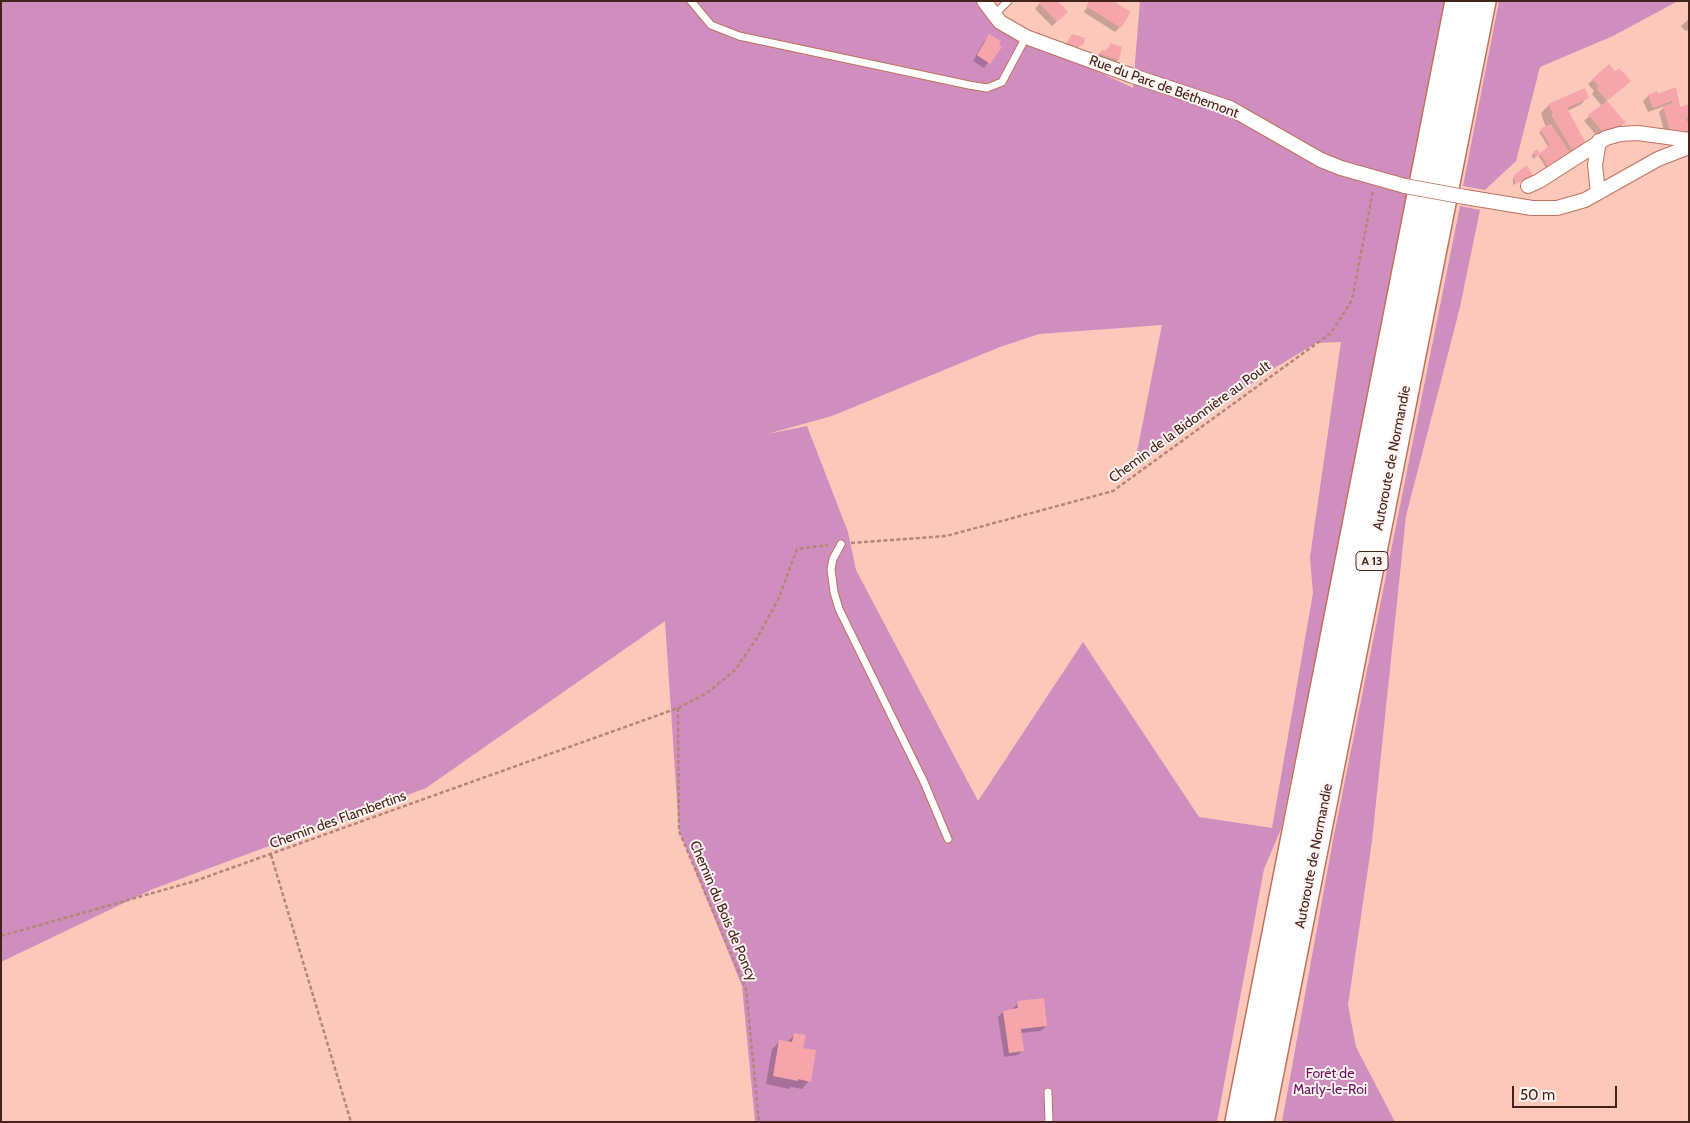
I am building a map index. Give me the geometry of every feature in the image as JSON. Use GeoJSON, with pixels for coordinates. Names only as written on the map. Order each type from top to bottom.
{"type":"FeatureCollection","features":[{"type":"Feature","properties":{"kind":"highway","name":"Autoroute de Normandie"},"geometry":{"type":"LineString","coordinates":[[1238,1122],[1458,1]]}},
{"type":"Feature","properties":{"kind":"highway","name":"Autoroute de Normandie"},"geometry":{"type":"LineString","coordinates":[[1261,1122],[1483,1]]}},
{"type":"Feature","properties":{"kind":"street","name":"Rue du Parc de Béthemont"},"geometry":{"type":"LineString","coordinates":[[984,1],[1000,22],[1026,37],[1130,75],[1230,108],[1321,160],[1341,168],[1405,186],[1532,208],[1556,208],[1586,200],[1658,159],[1689,147]]}},
{"type":"Feature","properties":{"kind":"street"},"geometry":{"type":"LineString","coordinates":[[1528,186],[1539,181],[1599,142],[1620,134],[1638,133],[1689,140]]}},
{"type":"Feature","properties":{"kind":"street"},"geometry":{"type":"LineString","coordinates":[[1598,193],[1595,165],[1599,142]]}},
{"type":"Feature","properties":{"kind":"lane"},"geometry":{"type":"LineString","coordinates":[[691,1],[711,24],[739,36],[987,88],[1002,82],[1026,37]]}},
{"type":"Feature","properties":{"kind":"lane"},"geometry":{"type":"LineString","coordinates":[[994,15],[1008,1]]}},
{"type":"Feature","properties":{"kind":"lane"},"geometry":{"type":"LineString","coordinates":[[841,544],[833,559],[831,569],[834,592],[839,609],[924,782],[948,839]]}},
{"type":"Feature","properties":{"kind":"lane"},"geometry":{"type":"LineString","coordinates":[[1048,1092],[1049,1122]]}},
{"type":"Feature","properties":{"kind":"path","name":"Chemin de la Bidonnière au Poult"},"geometry":{"type":"LineString","coordinates":[[678,708],[707,693],[735,670],[757,638],[778,600],[797,549],[946,536],[1113,491],[1331,333],[1352,300],[1376,178]]}},
{"type":"Feature","properties":{"kind":"path","name":"Chemin des Flambertins"},"geometry":{"type":"LineString","coordinates":[[1,936],[195,881],[678,708]]}},
{"type":"Feature","properties":{"kind":"path","name":"Chemin du Bois de Poncy"},"geometry":{"type":"LineString","coordinates":[[678,708],[679,831],[746,989],[759,1122]]}},
{"type":"Feature","properties":{"kind":"path"},"geometry":{"type":"LineString","coordinates":[[271,855],[351,1122]]}},
{"type":"Feature","properties":{"kind":"green space"},"geometry":{"type":"Polygon","coordinates":[[[1,1],[977,1],[993,21],[1133,88],[1140,1],[1444,1],[1281,829],[1264,869],[1217,1122],[755,1122],[742,986],[679,831],[665,621],[426,788],[153,889],[1,962],[1,1]],[[1162,325],[1039,334],[1000,347],[832,416],[767,434],[807,426],[848,532],[856,570],[978,801],[1083,642],[1199,817],[1272,828],[1313,593],[1310,557],[1341,342],[1316,343],[1268,372],[1134,467],[1162,325]]]}},
{"type":"Feature","properties":{"kind":"green space"},"geometry":{"type":"Polygon","coordinates":[[[1499,1],[1678,1],[1613,36],[1540,67],[1516,161],[1485,190],[1463,186],[1499,1]]]}},
{"type":"Feature","properties":{"kind":"green space","name":"Forêt de Marly-le-Roi"},"geometry":{"type":"Polygon","coordinates":[[[1460,206],[1480,210],[1460,307],[1406,516],[1372,841],[1348,1005],[1356,1047],[1395,1122],[1282,1122],[1333,840],[1460,206]]]}},
{"type":"Feature","properties":{"kind":"building"},"geometry":{"type":"Polygon","coordinates":[[[1041,1],[1058,1],[1068,12],[1057,22],[1039,3],[1041,1]]]}},
{"type":"Feature","properties":{"kind":"building"},"geometry":{"type":"Polygon","coordinates":[[[1089,1],[1113,1],[1131,12],[1121,28],[1086,6],[1089,1]]]}},
{"type":"Feature","properties":{"kind":"building"},"geometry":{"type":"Polygon","coordinates":[[[989,34],[1001,41],[999,45],[1002,47],[990,64],[977,55],[989,34]]]}},
{"type":"Feature","properties":{"kind":"building"},"geometry":{"type":"Polygon","coordinates":[[[1072,34],[1085,38],[1084,44],[1077,47],[1067,43],[1072,34]]]}},
{"type":"Feature","properties":{"kind":"building"},"geometry":{"type":"Polygon","coordinates":[[[1110,43],[1122,47],[1119,60],[1100,54],[1102,50],[1107,51],[1110,43]]]}},
{"type":"Feature","properties":{"kind":"building"},"geometry":{"type":"Polygon","coordinates":[[[1609,64],[1615,71],[1619,68],[1631,81],[1607,101],[1596,88],[1599,86],[1592,79],[1609,64]]]}},
{"type":"Feature","properties":{"kind":"building"},"geometry":{"type":"Polygon","coordinates":[[[1676,87],[1680,107],[1689,104],[1689,117],[1686,118],[1689,133],[1670,130],[1663,106],[1672,103],[1672,101],[1653,108],[1648,95],[1657,91],[1658,94],[1676,87]]]}},
{"type":"Feature","properties":{"kind":"building"},"geometry":{"type":"Polygon","coordinates":[[[1585,88],[1589,98],[1567,108],[1585,142],[1573,151],[1551,115],[1553,114],[1548,104],[1585,88]]]}},
{"type":"Feature","properties":{"kind":"building"},"geometry":{"type":"Polygon","coordinates":[[[1607,101],[1626,123],[1602,131],[1588,115],[1607,101]]]}},
{"type":"Feature","properties":{"kind":"building"},"geometry":{"type":"Polygon","coordinates":[[[1551,124],[1570,153],[1548,167],[1541,155],[1536,157],[1533,152],[1537,149],[1540,153],[1550,145],[1540,129],[1551,124]]]}},
{"type":"Feature","properties":{"kind":"building"},"geometry":{"type":"Polygon","coordinates":[[[1527,165],[1533,176],[1515,184],[1514,175],[1527,165]]]}},
{"type":"Feature","properties":{"kind":"building"},"geometry":{"type":"Polygon","coordinates":[[[1044,998],[1047,1026],[1021,1029],[1024,1051],[1009,1053],[1003,1011],[1018,1008],[1017,1001],[1044,998]]]}},
{"type":"Feature","properties":{"kind":"building"},"geometry":{"type":"Polygon","coordinates":[[[794,1033],[806,1035],[803,1048],[816,1050],[811,1082],[773,1076],[779,1040],[792,1042],[794,1033]]]}}]}
